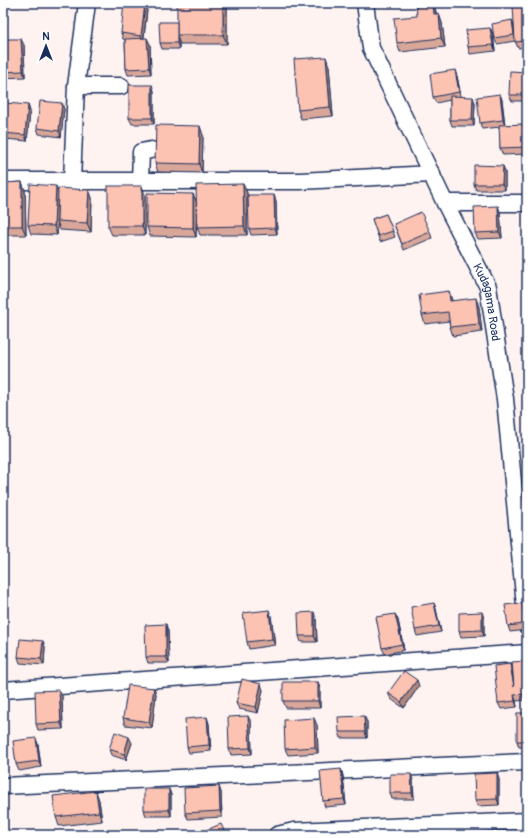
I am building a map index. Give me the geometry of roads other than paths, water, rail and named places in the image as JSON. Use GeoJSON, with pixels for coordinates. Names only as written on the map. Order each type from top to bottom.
{"type":"FeatureCollection","features":[{"type":"Feature","properties":{"kind":"street"},"geometry":{"type":"LineString","coordinates":[[72,181],[76,86],[87,3]]}},
{"type":"Feature","properties":{"kind":"street","name":"Kudagama Road"},"geometry":{"type":"LineString","coordinates":[[365,3],[371,48],[445,203],[488,287],[505,399],[527,626]]}},
{"type":"Feature","properties":{"kind":"street"},"geometry":{"type":"LineString","coordinates":[[76,86],[121,86]]}},
{"type":"Feature","properties":{"kind":"street"},"geometry":{"type":"LineString","coordinates":[[140,181],[141,152],[151,150]]}},
{"type":"Feature","properties":{"kind":"street"},"geometry":{"type":"LineString","coordinates":[[3,181],[300,181],[432,174]]}},
{"type":"Feature","properties":{"kind":"street"},"geometry":{"type":"LineString","coordinates":[[445,203],[527,203]]}},
{"type":"Feature","properties":{"kind":"street"},"geometry":{"type":"LineString","coordinates":[[3,690],[527,654]]}},
{"type":"Feature","properties":{"kind":"street"},"geometry":{"type":"LineString","coordinates":[[3,786],[527,762]]}},
{"type":"Feature","properties":{"kind":"street"},"geometry":{"type":"LineString","coordinates":[[277,835],[294,830],[527,821]]}}]}
